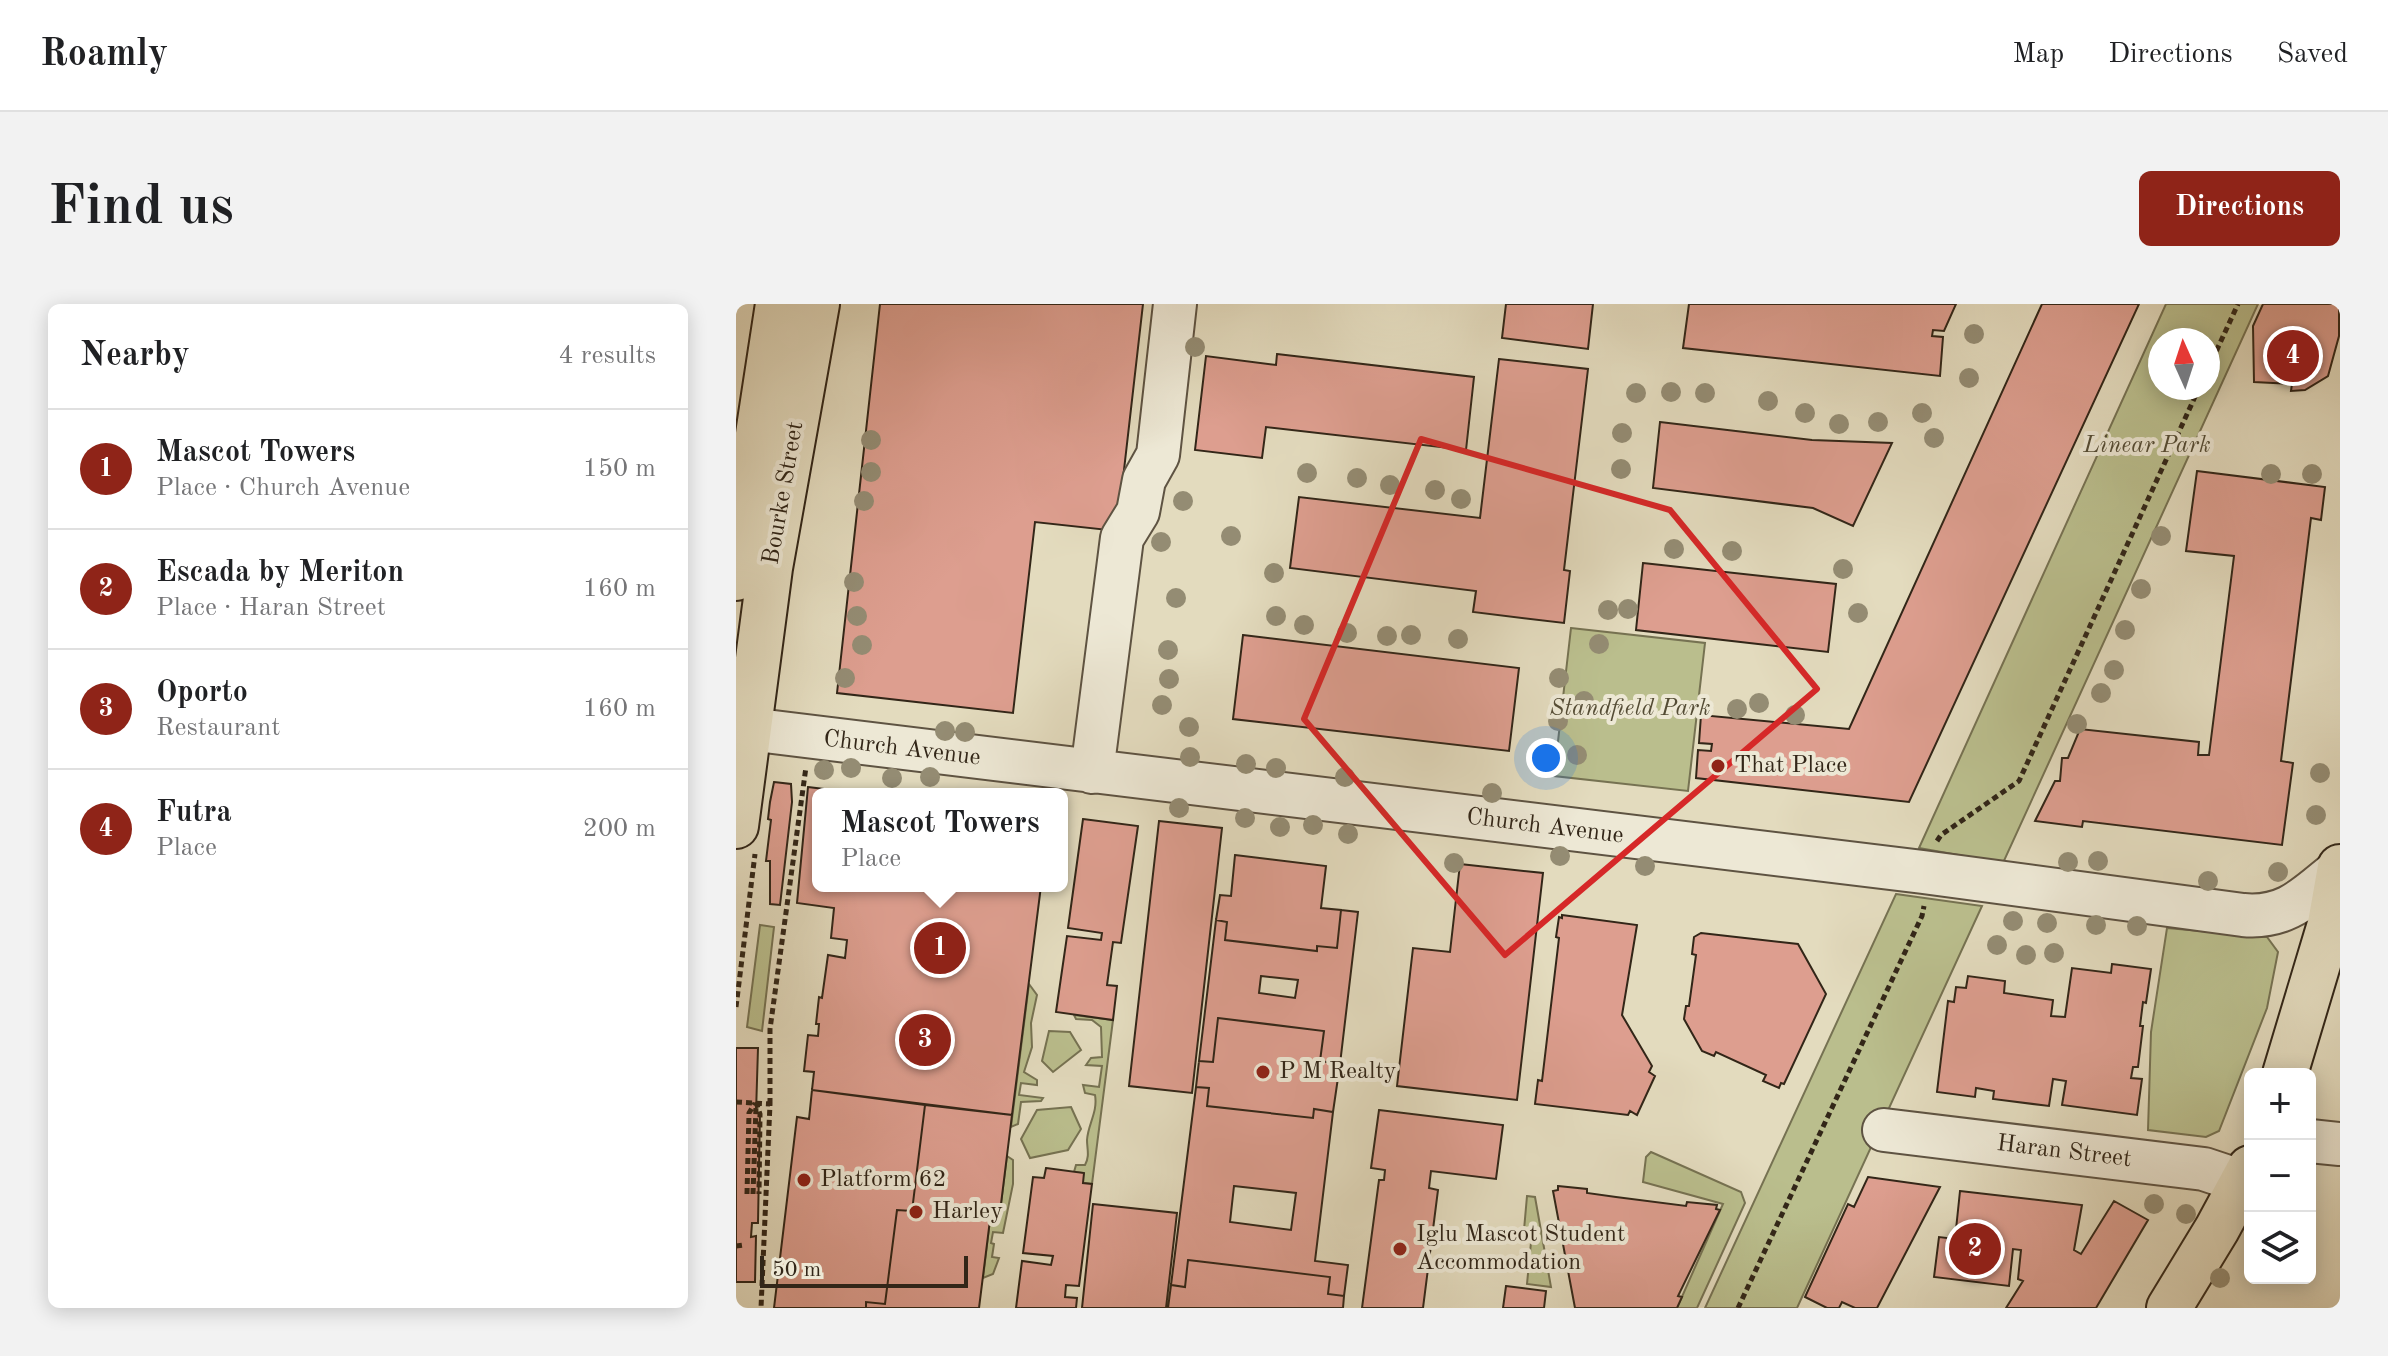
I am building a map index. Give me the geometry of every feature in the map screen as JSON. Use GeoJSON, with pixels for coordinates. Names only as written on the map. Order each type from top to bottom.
{"type":"FeatureCollection","features":[{"type":"Feature","properties":{"kind":"main road","name":"Bourke Street"},"geometry":{"type":"LineString","coordinates":[[736,578],[778,304]]}},
{"type":"Feature","properties":{"kind":"main road","name":"Bourke Street"},"geometry":{"type":"LineString","coordinates":[[746,838],[742,728],[817,304]]}},
{"type":"Feature","properties":{"kind":"main road"},"geometry":{"type":"LineString","coordinates":[[2287,1068],[2330,924],[2340,868]]}},
{"type":"Feature","properties":{"kind":"main road"},"geometry":{"type":"LineString","coordinates":[[2169,1308],[2244,1180]]}},
{"type":"Feature","properties":{"kind":"street"},"geometry":{"type":"LineString","coordinates":[[1092,772],[1122,538],[1138,512],[1144,480],[1158,455],[1175,304]]}},
{"type":"Feature","properties":{"kind":"street","name":"Church Avenue"},"geometry":{"type":"LineString","coordinates":[[742,728],[1907,870],[2243,915],[2280,912],[2340,868]]}},
{"type":"Feature","properties":{"kind":"street","name":"Haran Street"},"geometry":{"type":"LineString","coordinates":[[1884,1130],[2244,1175]]}},
{"type":"Feature","properties":{"kind":"street"},"geometry":{"type":"LineString","coordinates":[[2316,1142],[2340,1144]]}},
{"type":"Feature","properties":{"kind":"path"},"geometry":{"type":"LineString","coordinates":[[2220,343],[2238,304]]}},
{"type":"Feature","properties":{"kind":"path"},"geometry":{"type":"LineString","coordinates":[[761,1308],[770,1104],[770,1029],[807,758]]}},
{"type":"Feature","properties":{"kind":"path"},"geometry":{"type":"LineString","coordinates":[[736,1007],[746,838]]}},
{"type":"Feature","properties":{"kind":"path"},"geometry":{"type":"LineString","coordinates":[[736,1102],[770,1104]]}},
{"type":"Feature","properties":{"kind":"path"},"geometry":{"type":"LineString","coordinates":[[756,1102],[760,1114],[753,1194],[749,1113],[756,1102]]}},
{"type":"Feature","properties":{"kind":"highlighted area"},"geometry":{"type":"Polygon","coordinates":[[[1421,439],[1670,510],[1817,689],[1505,955],[1304,719],[1421,439]]]}},
{"type":"Feature","properties":{"kind":"green space","name":"Linear Park"},"geometry":{"type":"Polygon","coordinates":[[[2166,304],[2258,304],[2220,387],[2220,328],[2155,328],[2166,304]]]}},
{"type":"Feature","properties":{"kind":"green space","name":"Linear Park"},"geometry":{"type":"Polygon","coordinates":[[[2148,344],[2148,400],[2214,400],[2003,863],[1919,848],[2148,344]]]}},
{"type":"Feature","properties":{"kind":"green space","name":"Standfield Park"},"geometry":{"type":"Polygon","coordinates":[[[1571,628],[1705,643],[1688,791],[1554,776],[1571,628]]]}},
{"type":"Feature","properties":{"kind":"green space"},"geometry":{"type":"Polygon","coordinates":[[[1896,894],[1982,906],[1797,1308],[1705,1308],[1896,894]]]}},
{"type":"Feature","properties":{"kind":"green space"},"geometry":{"type":"Polygon","coordinates":[[[760,925],[774,927],[762,1031],[747,1027],[760,925]]]}},
{"type":"Feature","properties":{"kind":"green space"},"geometry":{"type":"Polygon","coordinates":[[[2167,928],[2267,937],[2278,952],[2267,1008],[2219,1131],[2206,1137],[2148,1130],[2151,1032],[2167,928]]]}},
{"type":"Feature","properties":{"kind":"green space"},"geometry":{"type":"Polygon","coordinates":[[[1029,984],[1037,995],[1031,1023],[1032,1047],[1024,1072],[1037,1080],[1037,1085],[1021,1083],[1019,1095],[1043,1098],[1041,1101],[1021,1102],[1018,1124],[1011,1127],[1029,984]]]}},
{"type":"Feature","properties":{"kind":"green space"},"geometry":{"type":"Polygon","coordinates":[[[1074,1015],[1113,1020],[1092,1184],[1083,1183],[1083,1173],[1074,1172],[1076,1165],[1085,1165],[1087,1159],[1087,1140],[1096,1101],[1095,1095],[1085,1093],[1083,1085],[1099,1087],[1102,1066],[1086,1065],[1091,1058],[1102,1057],[1101,1027],[1092,1020],[1076,1019],[1074,1015]]]}},
{"type":"Feature","properties":{"kind":"green space"},"geometry":{"type":"Polygon","coordinates":[[[1049,1031],[1070,1032],[1081,1050],[1053,1072],[1042,1061],[1049,1031]]]}},
{"type":"Feature","properties":{"kind":"green space"},"geometry":{"type":"Polygon","coordinates":[[[1071,1107],[1081,1129],[1068,1150],[1030,1158],[1021,1139],[1037,1110],[1071,1107]]]}},
{"type":"Feature","properties":{"kind":"green space"},"geometry":{"type":"Polygon","coordinates":[[[1651,1152],[1741,1192],[1745,1203],[1697,1308],[1677,1308],[1723,1204],[1643,1182],[1646,1157],[1651,1152]]]}},
{"type":"Feature","properties":{"kind":"green space"},"geometry":{"type":"Polygon","coordinates":[[[1007,1156],[1013,1160],[1013,1184],[1003,1233],[993,1232],[991,1243],[994,1244],[992,1257],[999,1258],[993,1274],[983,1278],[990,1220],[999,1220],[1007,1156]]]}},
{"type":"Feature","properties":{"kind":"green space"},"geometry":{"type":"Polygon","coordinates":[[[1527,1196],[1535,1197],[1551,1287],[1527,1284],[1532,1232],[1524,1230],[1527,1196]]]}},
{"type":"Feature","properties":{"kind":"building"},"geometry":{"type":"Polygon","coordinates":[[[880,304],[1143,304],[1117,531],[1035,522],[1013,713],[837,693],[880,304]]]}},
{"type":"Feature","properties":{"kind":"building"},"geometry":{"type":"Polygon","coordinates":[[[1506,304],[1593,304],[1588,349],[1502,338],[1506,304]]]}},
{"type":"Feature","properties":{"kind":"building"},"geometry":{"type":"Polygon","coordinates":[[[1689,304],[1956,304],[1944,331],[1933,330],[1932,336],[1943,337],[1940,376],[1683,348],[1689,304]]]}},
{"type":"Feature","properties":{"kind":"building"},"geometry":{"type":"Polygon","coordinates":[[[2042,304],[2139,304],[1909,802],[1696,778],[1698,750],[1711,751],[1712,744],[1699,743],[1701,715],[1849,729],[2042,304]]]}},
{"type":"Feature","properties":{"kind":"building"},"geometry":{"type":"Polygon","coordinates":[[[2263,304],[2339,304],[2339,336],[2328,376],[2305,390],[2291,391],[2292,384],[2254,382],[2253,326],[2263,304]]]}},
{"type":"Feature","properties":{"kind":"building"},"geometry":{"type":"Polygon","coordinates":[[[1277,354],[1474,377],[1466,450],[1266,427],[1262,458],[1195,450],[1206,356],[1276,365],[1277,354]]]}},
{"type":"Feature","properties":{"kind":"building"},"geometry":{"type":"Polygon","coordinates":[[[1499,359],[1588,369],[1564,570],[1570,571],[1564,623],[1473,612],[1476,591],[1290,568],[1299,497],[1480,518],[1499,359]]]}},
{"type":"Feature","properties":{"kind":"building"},"geometry":{"type":"Polygon","coordinates":[[[1660,422],[1812,440],[1892,443],[1853,526],[1813,508],[1653,488],[1660,422]]]}},
{"type":"Feature","properties":{"kind":"building"},"geometry":{"type":"Polygon","coordinates":[[[2197,471],[2325,487],[2321,520],[2311,518],[2281,761],[2293,763],[2282,845],[2083,821],[2082,827],[2035,821],[2055,781],[2060,781],[2062,758],[2068,758],[2080,729],[2199,742],[2198,755],[2209,755],[2234,556],[2186,551],[2197,471]]]}},
{"type":"Feature","properties":{"kind":"building"},"geometry":{"type":"Polygon","coordinates":[[[1643,563],[1836,584],[1828,652],[1636,630],[1643,563]]]}},
{"type":"Feature","properties":{"kind":"building"},"geometry":{"type":"Polygon","coordinates":[[[1243,635],[1519,668],[1509,751],[1233,719],[1243,635]]]}},
{"type":"Feature","properties":{"kind":"building"},"geometry":{"type":"Polygon","coordinates":[[[774,782],[791,784],[792,802],[780,905],[770,904],[770,861],[766,861],[774,782]]]}},
{"type":"Feature","properties":{"kind":"building"},"geometry":{"type":"Polygon","coordinates":[[[808,787],[816,788],[812,788],[812,892],[1040,892],[1012,1115],[812,1090],[814,1072],[804,1071],[808,1035],[818,1036],[819,997],[822,998],[828,955],[845,958],[847,940],[831,938],[834,908],[797,903],[808,787]]]}},
{"type":"Feature","properties":{"kind":"building"},"geometry":{"type":"Polygon","coordinates":[[[1083,819],[1138,826],[1121,943],[1113,942],[1107,985],[1117,986],[1113,1020],[1056,1012],[1067,936],[1101,940],[1102,933],[1068,928],[1083,819]]]}},
{"type":"Feature","properties":{"kind":"building"},"geometry":{"type":"Polygon","coordinates":[[[1159,821],[1222,828],[1192,1093],[1129,1086],[1159,821]]]}},
{"type":"Feature","properties":{"kind":"building"},"geometry":{"type":"Polygon","coordinates":[[[1235,855],[1326,866],[1321,908],[1341,910],[1337,948],[1317,946],[1317,951],[1225,940],[1227,922],[1216,920],[1220,895],[1231,896],[1235,855]]]}},
{"type":"Feature","properties":{"kind":"building"},"geometry":{"type":"Polygon","coordinates":[[[1460,864],[1543,873],[1517,1100],[1397,1086],[1413,948],[1450,952],[1460,864]]]}},
{"type":"Feature","properties":{"kind":"building"},"geometry":{"type":"Polygon","coordinates":[[[1341,910],[1358,912],[1340,1064],[1320,1061],[1324,1031],[1218,1018],[1213,1062],[1199,1061],[1216,920],[1227,922],[1225,940],[1317,951],[1317,946],[1337,948],[1341,910]],[[1261,976],[1259,993],[1295,998],[1298,980],[1261,976]]]}},
{"type":"Feature","properties":{"kind":"building"},"geometry":{"type":"Polygon","coordinates":[[[1562,915],[1637,925],[1622,1015],[1652,1066],[1649,1072],[1655,1076],[1637,1115],[1630,1111],[1628,1115],[1535,1104],[1538,1080],[1542,1081],[1559,938],[1556,937],[1562,915]]]}},
{"type":"Feature","properties":{"kind":"building"},"geometry":{"type":"Polygon","coordinates":[[[1701,933],[1798,944],[1826,994],[1784,1084],[1781,1083],[1779,1088],[1763,1081],[1766,1075],[1716,1052],[1714,1056],[1702,1051],[1684,1019],[1686,1006],[1689,1006],[1696,955],[1692,954],[1694,937],[1701,933]]]}},
{"type":"Feature","properties":{"kind":"building"},"geometry":{"type":"Polygon","coordinates":[[[2112,964],[2151,969],[2146,1003],[2143,1002],[2138,1067],[2133,1067],[2131,1078],[2142,1079],[2137,1115],[2062,1105],[2066,1081],[2053,1079],[2049,1106],[1993,1099],[1994,1091],[1976,1088],[1975,1097],[1937,1092],[1948,1001],[1954,1002],[1956,987],[1966,988],[1968,976],[2005,981],[2004,993],[2053,1000],[2051,1016],[2065,1017],[2072,968],[2111,973],[2112,964]]]}},
{"type":"Feature","properties":{"kind":"building"},"geometry":{"type":"Polygon","coordinates":[[[1218,1018],[1324,1031],[1320,1061],[1340,1064],[1333,1112],[1314,1109],[1313,1118],[1207,1106],[1209,1088],[1196,1087],[1199,1061],[1213,1062],[1218,1018]]]}},
{"type":"Feature","properties":{"kind":"building"},"geometry":{"type":"Polygon","coordinates":[[[736,1048],[758,1048],[758,1223],[752,1223],[751,1237],[756,1236],[755,1282],[736,1282],[736,1048]]]}},
{"type":"Feature","properties":{"kind":"building"},"geometry":{"type":"Polygon","coordinates":[[[1196,1087],[1209,1088],[1207,1106],[1313,1118],[1314,1109],[1333,1112],[1315,1261],[1348,1265],[1344,1296],[1328,1294],[1330,1277],[1188,1260],[1185,1287],[1171,1285],[1196,1087]],[[1234,1186],[1230,1222],[1291,1230],[1296,1193],[1234,1186]]]}},
{"type":"Feature","properties":{"kind":"building"},"geometry":{"type":"Polygon","coordinates":[[[812,1090],[925,1105],[912,1211],[897,1210],[885,1304],[866,1302],[866,1308],[774,1308],[797,1117],[809,1119],[812,1090]]]}},
{"type":"Feature","properties":{"kind":"building"},"geometry":{"type":"Polygon","coordinates":[[[925,1105],[1012,1115],[999,1220],[990,1220],[979,1308],[866,1308],[866,1302],[885,1304],[897,1210],[912,1211],[925,1105]]]}},
{"type":"Feature","properties":{"kind":"building","name":"Iglu Mascot Student Accommodation"},"geometry":{"type":"Polygon","coordinates":[[[1379,1110],[1503,1125],[1496,1179],[1431,1171],[1429,1188],[1438,1190],[1423,1308],[1362,1308],[1379,1180],[1384,1180],[1385,1170],[1371,1168],[1379,1110]]]}},
{"type":"Feature","properties":{"kind":"building"},"geometry":{"type":"Polygon","coordinates":[[[1046,1168],[1084,1173],[1083,1183],[1092,1184],[1079,1286],[1066,1285],[1065,1297],[1077,1298],[1076,1308],[1016,1308],[1022,1261],[1051,1265],[1053,1256],[1023,1253],[1033,1177],[1044,1178],[1046,1168]]]}},
{"type":"Feature","properties":{"kind":"building"},"geometry":{"type":"Polygon","coordinates":[[[1868,1177],[1940,1187],[1877,1308],[1855,1308],[1842,1302],[1839,1308],[1827,1308],[1805,1297],[1848,1204],[1854,1207],[1868,1177]]]}},
{"type":"Feature","properties":{"kind":"building"},"geometry":{"type":"Polygon","coordinates":[[[1558,1186],[1587,1189],[1587,1193],[1686,1206],[1687,1202],[1717,1205],[1716,1209],[1720,1210],[1678,1296],[1682,1297],[1677,1308],[1575,1308],[1553,1191],[1558,1190],[1558,1186]]]}},
{"type":"Feature","properties":{"kind":"building"},"geometry":{"type":"Polygon","coordinates":[[[1960,1191],[2082,1205],[2074,1250],[2081,1254],[2114,1201],[2148,1220],[2096,1308],[2006,1308],[2023,1281],[2018,1279],[2021,1250],[2013,1249],[2009,1286],[1934,1277],[1939,1237],[1955,1239],[1960,1191]]]}},
{"type":"Feature","properties":{"kind":"building"},"geometry":{"type":"Polygon","coordinates":[[[1093,1204],[1177,1213],[1166,1308],[1082,1308],[1093,1204]]]}},
{"type":"Feature","properties":{"kind":"building"},"geometry":{"type":"Polygon","coordinates":[[[1188,1260],[1330,1277],[1328,1294],[1344,1296],[1343,1308],[1168,1308],[1171,1285],[1185,1287],[1188,1260]]]}},
{"type":"Feature","properties":{"kind":"building"},"geometry":{"type":"Polygon","coordinates":[[[1506,1286],[1546,1291],[1544,1308],[1503,1308],[1506,1286]]]}},
{"type":"Feature","properties":{"kind":"place","name":"Futra"},"geometry":{"type":"Point","coordinates":[2293,356]}},
{"type":"Feature","properties":{"kind":"place","name":"That Place"},"geometry":{"type":"Point","coordinates":[1718,766]}},
{"type":"Feature","properties":{"kind":"place","name":"Mascot Towers"},"geometry":{"type":"Point","coordinates":[940,948]}},
{"type":"Feature","properties":{"kind":"place","name":"Oporto"},"geometry":{"type":"Point","coordinates":[925,1040]}},
{"type":"Feature","properties":{"kind":"place","name":"P M Realty"},"geometry":{"type":"Point","coordinates":[1263,1072]}},
{"type":"Feature","properties":{"kind":"place","name":"Platform 62"},"geometry":{"type":"Point","coordinates":[804,1180]}},
{"type":"Feature","properties":{"kind":"place","name":"Harley"},"geometry":{"type":"Point","coordinates":[916,1212]}},
{"type":"Feature","properties":{"kind":"place","name":"Iglu Mascot Student Accommodation"},"geometry":{"type":"Point","coordinates":[1400,1249]}},
{"type":"Feature","properties":{"kind":"place","name":"Escada by Meriton"},"geometry":{"type":"Point","coordinates":[1975,1249]}}]}
